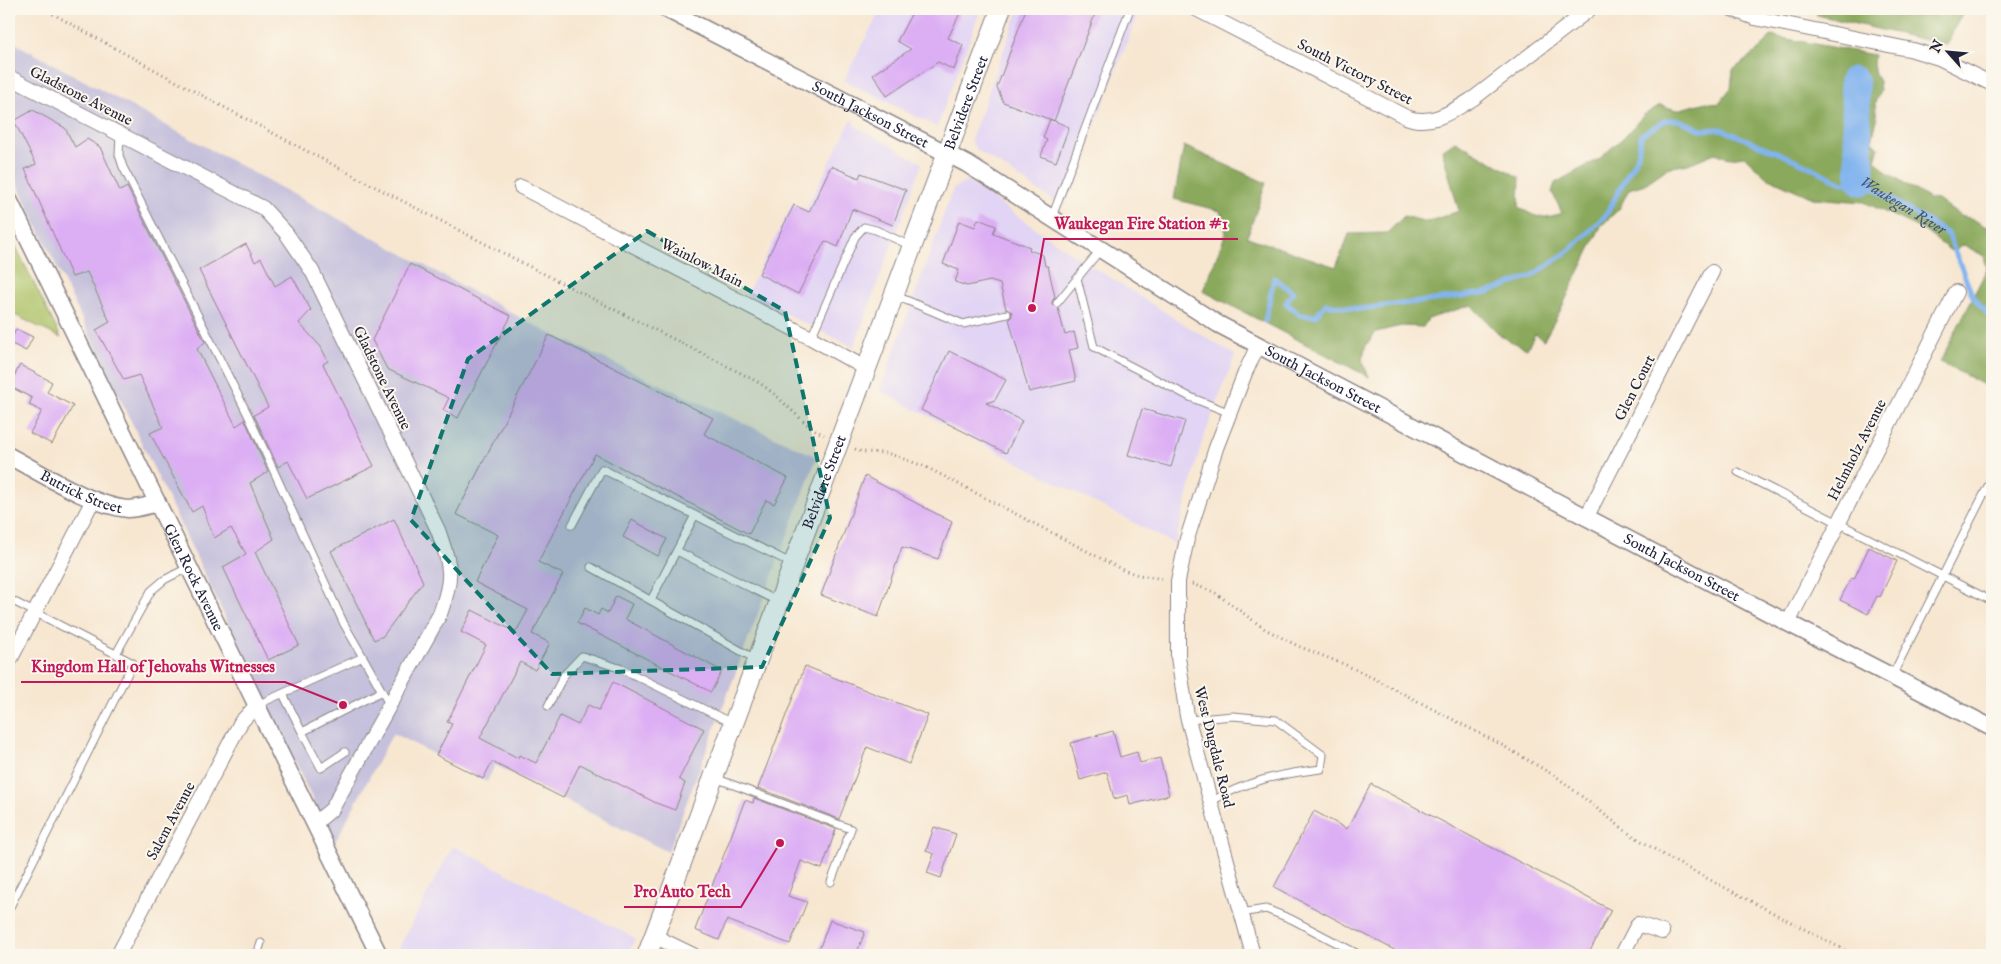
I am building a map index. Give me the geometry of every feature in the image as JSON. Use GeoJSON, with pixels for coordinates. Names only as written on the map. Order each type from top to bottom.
{"type":"FeatureCollection","features":[{"type":"Feature","properties":{"kind":"main road","name":"Belvidere Street"},"geometry":{"type":"LineString","coordinates":[[647,955],[715,778],[1001,9]]}},
{"type":"Feature","properties":{"kind":"street","name":"South Jackson Street"},"geometry":{"type":"LineString","coordinates":[[666,9],[966,164],[1052,217],[1201,314],[1258,345],[1586,518],[1992,728]]}},
{"type":"Feature","properties":{"kind":"street","name":"South Victory Street"},"geometry":{"type":"LineString","coordinates":[[1196,9],[1416,121],[1426,121],[1456,110],[1499,80],[1590,9]]}},
{"type":"Feature","properties":{"kind":"street"},"geometry":{"type":"LineString","coordinates":[[1732,9],[1755,18],[1930,55],[1960,67],[1992,84]]}},
{"type":"Feature","properties":{"kind":"street","name":"Gladstone Avenue"},"geometry":{"type":"LineString","coordinates":[[9,77],[263,208],[286,233],[312,271],[438,530],[449,562],[449,588],[440,614],[332,809],[315,824]]}},
{"type":"Feature","properties":{"kind":"street","name":"Wainlow Main"},"geometry":{"type":"LineString","coordinates":[[521,187],[867,369]]}},
{"type":"Feature","properties":{"kind":"street","name":"Glen Rock Avenue"},"geometry":{"type":"LineString","coordinates":[[9,200],[379,955]]}},
{"type":"Feature","properties":{"kind":"street","name":"Glen Court"},"geometry":{"type":"LineString","coordinates":[[1586,518],[1712,272]]}},
{"type":"Feature","properties":{"kind":"street","name":"Helmholz Avenue"},"geometry":{"type":"LineString","coordinates":[[1788,623],[1956,292]]}},
{"type":"Feature","properties":{"kind":"street","name":"West Dugdale Road"},"geometry":{"type":"LineString","coordinates":[[1253,955],[1188,720],[1178,657],[1178,581],[1187,539],[1199,499],[1230,413],[1258,345]]}},
{"type":"Feature","properties":{"kind":"street","name":"Butrick Street"},"geometry":{"type":"LineString","coordinates":[[9,456],[92,500],[130,509],[158,503]]}},
{"type":"Feature","properties":{"kind":"street"},"geometry":{"type":"LineString","coordinates":[[9,662],[92,500]]}},
{"type":"Feature","properties":{"kind":"street","name":"Salem Avenue"},"geometry":{"type":"LineString","coordinates":[[118,955],[241,722],[258,705]]}},
{"type":"Feature","properties":{"kind":"street"},"geometry":{"type":"LineString","coordinates":[[1622,955],[1638,924],[1662,932]]}},
{"type":"Feature","properties":{"kind":"street"},"geometry":{"type":"LineString","coordinates":[[654,936],[693,955]]}},
{"type":"Feature","properties":{"kind":"lane"},"geometry":{"type":"LineString","coordinates":[[1052,217],[1130,9]]}},
{"type":"Feature","properties":{"kind":"lane"},"geometry":{"type":"LineString","coordinates":[[120,134],[119,155],[123,167],[249,417],[344,624],[390,705]]}},
{"type":"Feature","properties":{"kind":"lane"},"geometry":{"type":"LineString","coordinates":[[811,338],[855,237],[864,227],[876,230],[912,247]]}},
{"type":"Feature","properties":{"kind":"lane"},"geometry":{"type":"LineString","coordinates":[[1057,303],[1102,249]]}},
{"type":"Feature","properties":{"kind":"lane"},"geometry":{"type":"LineString","coordinates":[[1077,278],[1094,347],[1190,397],[1230,413]]}},
{"type":"Feature","properties":{"kind":"lane"},"geometry":{"type":"LineString","coordinates":[[894,295],[963,324],[1008,314]]}},
{"type":"Feature","properties":{"kind":"lane"},"geometry":{"type":"LineString","coordinates":[[572,525],[602,469],[793,564]]}},
{"type":"Feature","properties":{"kind":"lane"},"geometry":{"type":"LineString","coordinates":[[1738,472],[1992,600]]}},
{"type":"Feature","properties":{"kind":"lane"},"geometry":{"type":"LineString","coordinates":[[1892,676],[1992,478]]}},
{"type":"Feature","properties":{"kind":"lane"},"geometry":{"type":"LineString","coordinates":[[652,600],[695,515]]}},
{"type":"Feature","properties":{"kind":"lane"},"geometry":{"type":"LineString","coordinates":[[677,551],[779,602]]}},
{"type":"Feature","properties":{"kind":"lane"},"geometry":{"type":"LineString","coordinates":[[116,654],[151,591],[164,580],[189,567]]}},
{"type":"Feature","properties":{"kind":"lane"},"geometry":{"type":"LineString","coordinates":[[591,567],[758,661]]}},
{"type":"Feature","properties":{"kind":"lane"},"geometry":{"type":"LineString","coordinates":[[9,599],[133,663],[9,909]]}},
{"type":"Feature","properties":{"kind":"lane"},"geometry":{"type":"LineString","coordinates":[[548,706],[564,675],[582,656],[622,669],[734,724]]}},
{"type":"Feature","properties":{"kind":"lane"},"geometry":{"type":"LineString","coordinates":[[258,705],[363,657]]}},
{"type":"Feature","properties":{"kind":"lane"},"geometry":{"type":"LineString","coordinates":[[302,732],[382,691]]}},
{"type":"Feature","properties":{"kind":"lane"},"geometry":{"type":"LineString","coordinates":[[283,694],[321,768],[345,752]]}},
{"type":"Feature","properties":{"kind":"lane"},"geometry":{"type":"LineString","coordinates":[[1188,720],[1233,716],[1276,720],[1323,755],[1321,769],[1283,773],[1232,789],[1210,802]]}},
{"type":"Feature","properties":{"kind":"lane"},"geometry":{"type":"LineString","coordinates":[[715,778],[851,829],[831,882]]}},
{"type":"Feature","properties":{"kind":"lane"},"geometry":{"type":"LineString","coordinates":[[1240,913],[1266,909],[1291,919],[1360,955]]}},
{"type":"Feature","properties":{"kind":"lane"},"geometry":{"type":"LineString","coordinates":[[257,955],[261,943]]}},
{"type":"Feature","properties":{"kind":"path"},"geometry":{"type":"LineString","coordinates":[[44,9],[143,64],[394,196],[642,325],[756,381],[777,396],[808,426],[822,434]]}},
{"type":"Feature","properties":{"kind":"path"},"geometry":{"type":"LineString","coordinates":[[862,452],[887,453],[906,458],[1123,570],[1169,580]]}},
{"type":"Feature","properties":{"kind":"path"},"geometry":{"type":"LineString","coordinates":[[1188,583],[1214,592],[1265,629],[1298,646],[1375,679],[1500,744],[1557,777],[1627,832],[1672,860],[1854,955]]}},
{"type":"Feature","properties":{"kind":"highlighted area"},"geometry":{"type":"Polygon","coordinates":[[[647,231],[785,311],[830,518],[762,667],[552,674],[411,520],[468,359],[647,231]]]}},
{"type":"Feature","properties":{"kind":"shaded area"},"geometry":{"type":"Polygon","coordinates":[[[881,9],[981,9],[937,127],[844,80],[881,9]]]}},
{"type":"Feature","properties":{"kind":"shaded area"},"geometry":{"type":"Polygon","coordinates":[[[1019,9],[1140,9],[1063,207],[976,149],[971,140],[1019,9]]]}},
{"type":"Feature","properties":{"kind":"shaded area"},"geometry":{"type":"Polygon","coordinates":[[[9,40],[547,332],[817,457],[668,852],[495,765],[487,782],[393,733],[334,844],[9,167],[9,40]]]}},
{"type":"Feature","properties":{"kind":"shaded area"},"geometry":{"type":"Polygon","coordinates":[[[852,119],[855,126],[922,163],[854,347],[746,295],[793,203],[806,209],[852,119]]]}},
{"type":"Feature","properties":{"kind":"shaded area"},"geometry":{"type":"Polygon","coordinates":[[[967,181],[1068,251],[1235,355],[1201,445],[1175,544],[880,391],[953,189],[967,181]]]}},
{"type":"Feature","properties":{"kind":"shaded area"},"geometry":{"type":"Polygon","coordinates":[[[453,846],[635,938],[628,955],[395,955],[453,846]]]}},
{"type":"Feature","properties":{"kind":"green space"},"geometry":{"type":"Polygon","coordinates":[[[1814,9],[1965,9],[1947,45],[1817,15],[1814,9]]]}},
{"type":"Feature","properties":{"kind":"green space"},"geometry":{"type":"Polygon","coordinates":[[[1771,36],[1874,55],[1873,64],[1875,75],[1879,81],[1880,91],[1875,103],[1877,119],[1872,141],[1879,147],[1875,160],[1887,172],[1929,199],[1938,200],[1960,216],[1973,219],[1986,227],[1992,226],[1992,389],[1940,362],[1987,269],[1984,256],[1964,245],[1951,251],[1923,230],[1864,202],[1813,198],[1766,177],[1744,156],[1729,158],[1715,153],[1688,164],[1668,168],[1645,184],[1629,189],[1619,209],[1601,226],[1544,340],[1535,334],[1527,349],[1502,337],[1471,305],[1428,319],[1423,327],[1401,326],[1376,332],[1366,345],[1362,360],[1369,377],[1203,291],[1226,233],[1220,211],[1174,199],[1184,146],[1266,183],[1247,237],[1336,267],[1349,234],[1387,233],[1404,216],[1427,222],[1459,211],[1442,150],[1455,141],[1520,178],[1519,207],[1539,217],[1549,217],[1562,213],[1552,192],[1555,183],[1599,159],[1624,137],[1644,115],[1660,105],[1676,110],[1707,102],[1718,104],[1731,88],[1733,70],[1761,48],[1771,36]]]}},
{"type":"Feature","properties":{"kind":"green space"},"geometry":{"type":"Polygon","coordinates":[[[9,233],[61,338],[9,312],[9,233]]]}},
{"type":"Feature","properties":{"kind":"building"},"geometry":{"type":"Polygon","coordinates":[[[914,9],[952,9],[960,13],[948,38],[963,45],[954,70],[938,62],[887,96],[873,74],[911,49],[897,41],[914,9]]]}},
{"type":"Feature","properties":{"kind":"building"},"geometry":{"type":"Polygon","coordinates":[[[1026,9],[1097,9],[1054,121],[1003,102],[997,87],[1026,9]]]}},
{"type":"Feature","properties":{"kind":"building"},"geometry":{"type":"Polygon","coordinates":[[[33,110],[65,128],[75,147],[87,139],[100,147],[120,191],[127,187],[205,342],[197,349],[236,426],[245,420],[268,472],[250,483],[274,539],[255,552],[299,645],[268,660],[223,567],[246,554],[231,528],[214,538],[202,506],[192,512],[150,433],[163,427],[139,375],[124,380],[96,330],[110,322],[87,272],[72,277],[25,169],[36,164],[14,121],[33,110]]]}},
{"type":"Feature","properties":{"kind":"building"},"geometry":{"type":"Polygon","coordinates":[[[1050,119],[1069,127],[1056,162],[1041,156],[1047,140],[1043,138],[1050,119]]]}},
{"type":"Feature","properties":{"kind":"building"},"geometry":{"type":"Polygon","coordinates":[[[831,166],[859,178],[861,173],[906,190],[893,225],[852,209],[838,247],[825,241],[798,294],[759,274],[794,205],[809,212],[831,166]]]}},
{"type":"Feature","properties":{"kind":"building"},"geometry":{"type":"Polygon","coordinates":[[[978,219],[996,226],[993,233],[1030,247],[1029,250],[1043,255],[1045,266],[1048,266],[1055,297],[1052,305],[1058,308],[1065,335],[1074,332],[1078,348],[1069,350],[1076,381],[1029,392],[1009,319],[1012,316],[1012,312],[1006,309],[1000,284],[990,281],[967,286],[955,282],[959,270],[943,264],[959,221],[975,227],[978,219]]]}},
{"type":"Feature","properties":{"kind":"building"},"geometry":{"type":"Polygon","coordinates":[[[246,244],[255,262],[261,258],[275,286],[292,276],[311,310],[299,323],[321,347],[328,361],[323,364],[374,466],[307,499],[288,461],[278,467],[254,415],[268,407],[199,270],[246,244]]]}},
{"type":"Feature","properties":{"kind":"building"},"geometry":{"type":"Polygon","coordinates":[[[410,264],[511,316],[458,418],[443,410],[449,398],[387,369],[372,340],[410,264]]]}},
{"type":"Feature","properties":{"kind":"building"},"geometry":{"type":"Polygon","coordinates":[[[16,329],[33,337],[26,351],[10,343],[16,329]]]}},
{"type":"Feature","properties":{"kind":"building"},"geometry":{"type":"Polygon","coordinates":[[[549,335],[713,418],[704,434],[788,478],[774,504],[766,500],[749,534],[595,454],[538,562],[563,574],[532,634],[550,643],[535,670],[520,662],[480,738],[518,758],[519,755],[536,763],[560,716],[578,725],[588,705],[599,710],[613,682],[704,729],[679,779],[685,783],[675,810],[656,803],[580,764],[563,798],[492,762],[483,779],[436,755],[452,724],[447,722],[486,645],[461,632],[472,610],[516,632],[528,610],[475,582],[498,535],[456,514],[549,335]]]}},
{"type":"Feature","properties":{"kind":"building"},"geometry":{"type":"Polygon","coordinates":[[[949,351],[1006,380],[995,400],[986,403],[1022,421],[1006,453],[921,410],[949,351]]]}},
{"type":"Feature","properties":{"kind":"building"},"geometry":{"type":"Polygon","coordinates":[[[20,365],[52,382],[47,392],[73,406],[52,444],[30,433],[42,411],[29,405],[32,398],[9,386],[20,365]]]}},
{"type":"Feature","properties":{"kind":"building"},"geometry":{"type":"Polygon","coordinates":[[[1142,409],[1185,421],[1171,467],[1128,455],[1142,409]]]}},
{"type":"Feature","properties":{"kind":"building"},"geometry":{"type":"Polygon","coordinates":[[[865,476],[952,522],[938,559],[902,547],[878,617],[821,595],[865,476]]]}},
{"type":"Feature","properties":{"kind":"building"},"geometry":{"type":"Polygon","coordinates":[[[394,519],[423,582],[383,636],[374,640],[331,551],[394,519]]]}},
{"type":"Feature","properties":{"kind":"building"},"geometry":{"type":"Polygon","coordinates":[[[632,520],[667,539],[658,556],[623,537],[632,520]]]}},
{"type":"Feature","properties":{"kind":"building"},"geometry":{"type":"Polygon","coordinates":[[[1869,547],[1897,561],[1880,597],[1877,596],[1868,614],[1840,600],[1851,578],[1854,579],[1869,547]]]}},
{"type":"Feature","properties":{"kind":"building"},"geometry":{"type":"Polygon","coordinates":[[[616,596],[632,604],[625,619],[722,671],[711,692],[577,623],[585,608],[598,615],[601,609],[608,613],[616,596]]]}},
{"type":"Feature","properties":{"kind":"building"},"geometry":{"type":"Polygon","coordinates":[[[805,666],[928,715],[909,764],[867,747],[839,819],[758,788],[805,666]]]}},
{"type":"Feature","properties":{"kind":"building"},"geometry":{"type":"Polygon","coordinates":[[[1113,731],[1120,757],[1137,752],[1140,763],[1160,758],[1169,795],[1130,805],[1128,795],[1114,799],[1107,772],[1080,780],[1071,743],[1113,731]]]}},
{"type":"Feature","properties":{"kind":"building"},"geometry":{"type":"Polygon","coordinates":[[[1371,784],[1611,910],[1588,955],[1404,955],[1274,887],[1314,811],[1347,829],[1371,784]]]}},
{"type":"Feature","properties":{"kind":"building"},"geometry":{"type":"Polygon","coordinates":[[[754,798],[836,829],[822,869],[801,861],[788,896],[807,902],[790,944],[727,920],[719,940],[695,930],[745,800],[753,803],[754,798]]]}},
{"type":"Feature","properties":{"kind":"building"},"geometry":{"type":"Polygon","coordinates":[[[934,827],[956,834],[941,878],[927,873],[934,854],[926,851],[934,827]]]}},
{"type":"Feature","properties":{"kind":"building"},"geometry":{"type":"Polygon","coordinates":[[[830,920],[865,932],[856,955],[817,955],[830,920]]]}},
{"type":"Feature","properties":{"kind":"waterway","name":"Waukegan River"},"geometry":{"type":"LineString","coordinates":[[1854,81],[1861,181]]}},
{"type":"Feature","properties":{"kind":"waterway"},"geometry":{"type":"LineString","coordinates":[[1265,321],[1274,278],[1293,292],[1286,303],[1300,315],[1315,316],[1326,304],[1359,309],[1443,299],[1489,292],[1532,276],[1570,250],[1606,215],[1638,155],[1641,135],[1666,120],[1679,120],[1702,130],[1721,129],[1800,162],[1842,183],[1861,181],[1948,234],[1973,297],[1992,320]]}},
{"type":"Feature","properties":{"kind":"place","name":"Waukegan Fire Station #1"},"geometry":{"type":"Point","coordinates":[1032,308]}},
{"type":"Feature","properties":{"kind":"place","name":"Kingdom Hall of Jehovahs Witnesses"},"geometry":{"type":"Point","coordinates":[343,705]}},
{"type":"Feature","properties":{"kind":"place","name":"Pro Auto Tech"},"geometry":{"type":"Point","coordinates":[780,843]}}]}
